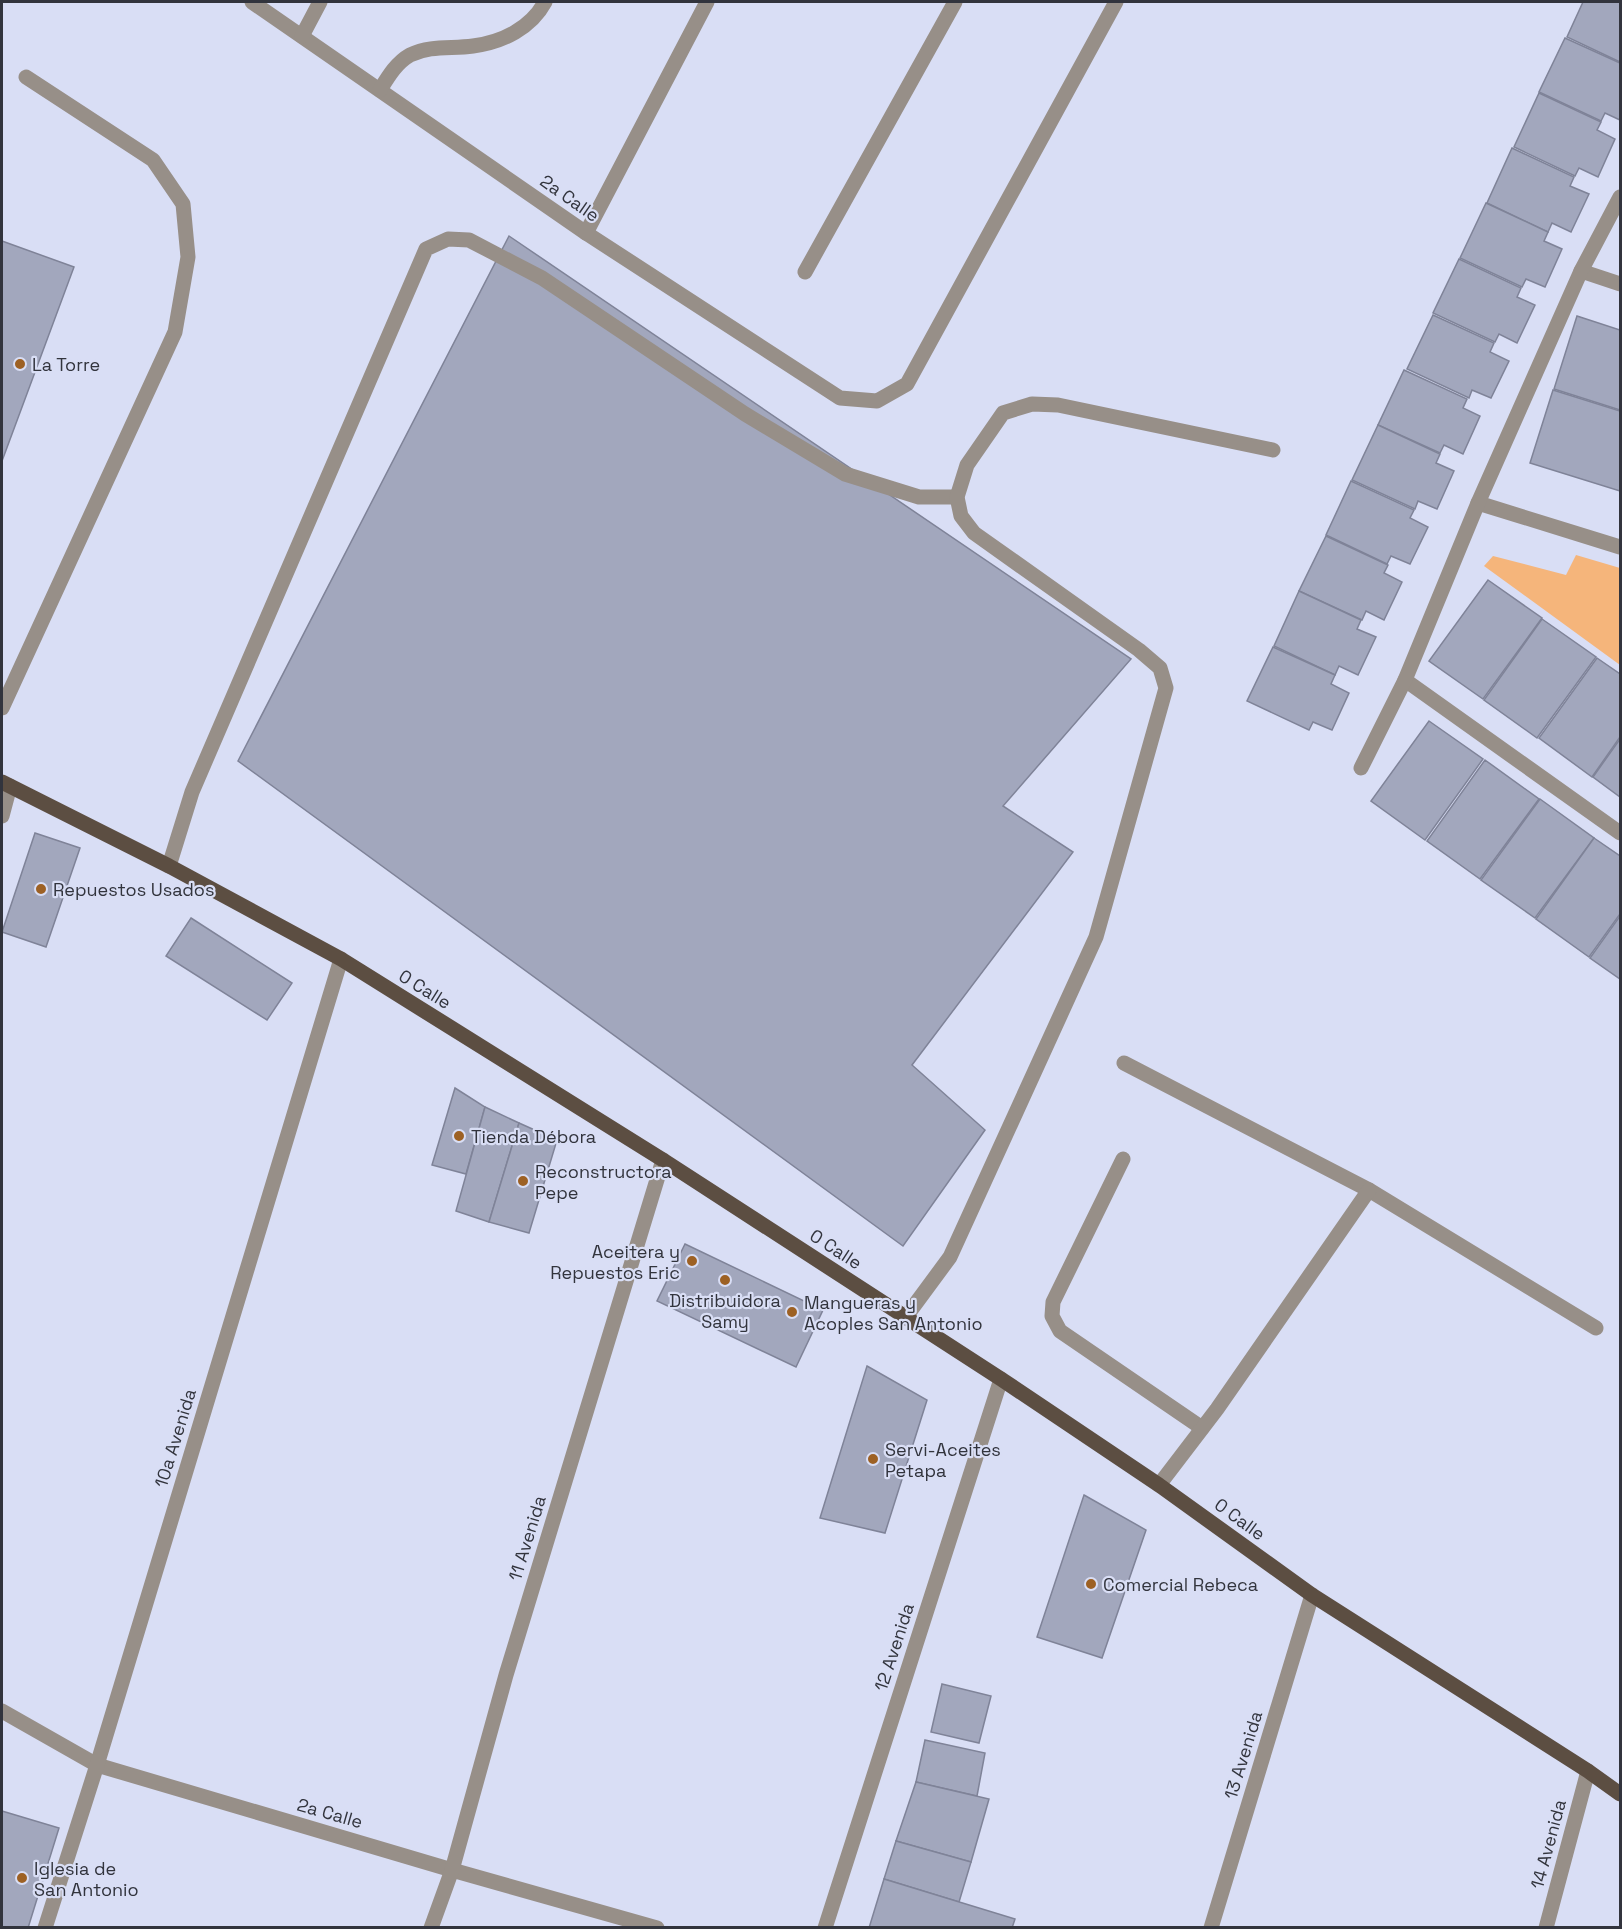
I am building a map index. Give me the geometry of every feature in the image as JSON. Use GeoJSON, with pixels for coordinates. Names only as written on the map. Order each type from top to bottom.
{"type":"FeatureCollection","features":[{"type":"Feature","properties":{"kind":"main road","name":"0 Calle"},"geometry":{"type":"LineString","coordinates":[[6,784],[169,866],[341,959],[663,1160],[1001,1379],[1159,1485],[1312,1595],[1588,1771],[1620,1794]]}},
{"type":"Feature","properties":{"kind":"street","name":"2a Calle"},"geometry":{"type":"LineString","coordinates":[[252,2],[586,233],[840,398],[877,401],[907,384],[1116,2]]}},
{"type":"Feature","properties":{"kind":"street"},"geometry":{"type":"LineString","coordinates":[[302,36],[320,2]]}},
{"type":"Feature","properties":{"kind":"street"},"geometry":{"type":"LineString","coordinates":[[380,90],[396,65],[409,56],[431,48],[474,46],[511,36],[538,15],[545,2]]}},
{"type":"Feature","properties":{"kind":"street"},"geometry":{"type":"LineString","coordinates":[[586,233],[707,2]]}},
{"type":"Feature","properties":{"kind":"street"},"geometry":{"type":"LineString","coordinates":[[805,272],[955,2]]}},
{"type":"Feature","properties":{"kind":"street"},"geometry":{"type":"LineString","coordinates":[[2,708],[175,332],[188,257],[183,204],[153,160],[26,77]]}},
{"type":"Feature","properties":{"kind":"street"},"geometry":{"type":"LineString","coordinates":[[1361,768],[1405,680],[1478,502],[1581,271],[1620,197]]}},
{"type":"Feature","properties":{"kind":"street"},"geometry":{"type":"LineString","coordinates":[[169,866],[192,792],[426,249],[448,239],[469,240],[542,278],[745,414],[844,474],[919,497],[957,497]]}},
{"type":"Feature","properties":{"kind":"street"},"geometry":{"type":"LineString","coordinates":[[1581,271],[1620,284]]}},
{"type":"Feature","properties":{"kind":"street"},"geometry":{"type":"LineString","coordinates":[[905,1317],[950,1257],[1096,937],[1166,688],[1160,668],[1139,650],[974,533],[961,516],[957,497],[967,465],[1003,413],[1032,404],[1058,405],[1272,450]]}},
{"type":"Feature","properties":{"kind":"street"},"geometry":{"type":"LineString","coordinates":[[1478,502],[1620,547]]}},
{"type":"Feature","properties":{"kind":"street"},"geometry":{"type":"LineString","coordinates":[[1405,680],[1620,833]]}},
{"type":"Feature","properties":{"kind":"street"},"geometry":{"type":"LineString","coordinates":[[2,816],[6,784]]}},
{"type":"Feature","properties":{"kind":"street","name":"10a Avenida"},"geometry":{"type":"LineString","coordinates":[[45,1928],[97,1765],[341,959]]}},
{"type":"Feature","properties":{"kind":"street"},"geometry":{"type":"LineString","coordinates":[[1124,1063],[1369,1190],[1596,1328]]}},
{"type":"Feature","properties":{"kind":"street"},"geometry":{"type":"LineString","coordinates":[[1123,1159],[1053,1302],[1052,1316],[1060,1330],[1202,1428]]}},
{"type":"Feature","properties":{"kind":"street","name":"11 Avenida"},"geometry":{"type":"LineString","coordinates":[[431,1928],[452,1870],[506,1675],[663,1160]]}},
{"type":"Feature","properties":{"kind":"street"},"geometry":{"type":"LineString","coordinates":[[1159,1485],[1217,1409],[1369,1190]]}},
{"type":"Feature","properties":{"kind":"street","name":"12 Avenida"},"geometry":{"type":"LineString","coordinates":[[825,1928],[1001,1379]]}},
{"type":"Feature","properties":{"kind":"street","name":"13 Avenida"},"geometry":{"type":"LineString","coordinates":[[1211,1928],[1312,1595]]}},
{"type":"Feature","properties":{"kind":"street","name":"2a Calle"},"geometry":{"type":"LineString","coordinates":[[2,1711],[97,1765],[657,1928]]}},
{"type":"Feature","properties":{"kind":"street","name":"14 Avenida"},"geometry":{"type":"LineString","coordinates":[[1546,1928],[1588,1771]]}},
{"type":"Feature","properties":{"kind":"shaded area"},"geometry":{"type":"Polygon","coordinates":[[[1576,555],[1620,568],[1620,665],[1484,566],[1493,556],[1566,575],[1576,555]]]}},
{"type":"Feature","properties":{"kind":"building"},"geometry":{"type":"Polygon","coordinates":[[[1583,2],[1620,2],[1620,62],[1567,37],[1583,2]]]}},
{"type":"Feature","properties":{"kind":"building"},"geometry":{"type":"Polygon","coordinates":[[[1565,38],[1620,63],[1620,120],[1605,113],[1601,121],[1539,92],[1565,38]]]}},
{"type":"Feature","properties":{"kind":"building"},"geometry":{"type":"Polygon","coordinates":[[[1539,93],[1601,122],[1597,130],[1615,139],[1598,177],[1579,168],[1575,176],[1514,147],[1539,93]]]}},
{"type":"Feature","properties":{"kind":"building"},"geometry":{"type":"Polygon","coordinates":[[[1512,148],[1574,177],[1570,186],[1589,194],[1571,232],[1552,223],[1548,232],[1487,203],[1512,148]]]}},
{"type":"Feature","properties":{"kind":"building"},"geometry":{"type":"Polygon","coordinates":[[[1486,203],[1548,232],[1544,241],[1562,249],[1545,287],[1526,279],[1522,287],[1460,258],[1486,203]]]}},
{"type":"Feature","properties":{"kind":"building"},"geometry":{"type":"Polygon","coordinates":[[[509,236],[1131,659],[1003,806],[1073,852],[912,1065],[985,1130],[903,1246],[238,761],[509,236]]]}},
{"type":"Feature","properties":{"kind":"building","name":"La Torre"},"geometry":{"type":"Polygon","coordinates":[[[2,241],[74,267],[2,461],[2,241]]]}},
{"type":"Feature","properties":{"kind":"building"},"geometry":{"type":"Polygon","coordinates":[[[1459,259],[1521,288],[1517,297],[1535,305],[1517,343],[1499,334],[1495,342],[1433,313],[1459,259]]]}},
{"type":"Feature","properties":{"kind":"building"},"geometry":{"type":"Polygon","coordinates":[[[1433,315],[1494,343],[1490,352],[1509,361],[1491,398],[1472,390],[1469,398],[1407,369],[1433,315]]]}},
{"type":"Feature","properties":{"kind":"building"},"geometry":{"type":"Polygon","coordinates":[[[1577,316],[1620,330],[1620,410],[1554,389],[1577,316]]]}},
{"type":"Feature","properties":{"kind":"building"},"geometry":{"type":"Polygon","coordinates":[[[1404,370],[1467,399],[1463,408],[1480,416],[1463,454],[1444,445],[1440,453],[1378,425],[1404,370]]]}},
{"type":"Feature","properties":{"kind":"building"},"geometry":{"type":"Polygon","coordinates":[[[1553,390],[1620,411],[1620,491],[1530,463],[1553,390]]]}},
{"type":"Feature","properties":{"kind":"building"},"geometry":{"type":"Polygon","coordinates":[[[1378,425],[1440,454],[1436,463],[1454,471],[1437,509],[1418,501],[1415,509],[1352,480],[1378,425]]]}},
{"type":"Feature","properties":{"kind":"building"},"geometry":{"type":"Polygon","coordinates":[[[1351,481],[1414,510],[1410,518],[1428,527],[1410,564],[1391,556],[1387,564],[1326,535],[1351,481]]]}},
{"type":"Feature","properties":{"kind":"building"},"geometry":{"type":"Polygon","coordinates":[[[1326,536],[1388,565],[1384,573],[1402,582],[1384,620],[1366,611],[1362,620],[1299,591],[1326,536]]]}},
{"type":"Feature","properties":{"kind":"building"},"geometry":{"type":"Polygon","coordinates":[[[1488,580],[1542,618],[1483,699],[1429,661],[1488,580]]]}},
{"type":"Feature","properties":{"kind":"building"},"geometry":{"type":"Polygon","coordinates":[[[1299,591],[1361,620],[1357,629],[1376,637],[1358,675],[1339,666],[1335,675],[1274,646],[1299,591]]]}},
{"type":"Feature","properties":{"kind":"building"},"geometry":{"type":"Polygon","coordinates":[[[1542,619],[1596,657],[1537,738],[1484,700],[1542,619]]]}},
{"type":"Feature","properties":{"kind":"building"},"geometry":{"type":"Polygon","coordinates":[[[1273,647],[1335,675],[1331,684],[1349,693],[1332,730],[1313,722],[1309,730],[1247,701],[1273,647]]]}},
{"type":"Feature","properties":{"kind":"building"},"geometry":{"type":"Polygon","coordinates":[[[1597,658],[1620,674],[1620,737],[1592,777],[1539,738],[1597,658]]]}},
{"type":"Feature","properties":{"kind":"building"},"geometry":{"type":"Polygon","coordinates":[[[1429,721],[1483,759],[1425,840],[1371,801],[1429,721]]]}},
{"type":"Feature","properties":{"kind":"building"},"geometry":{"type":"Polygon","coordinates":[[[1620,739],[1620,797],[1593,777],[1620,739]]]}},
{"type":"Feature","properties":{"kind":"building"},"geometry":{"type":"Polygon","coordinates":[[[1485,760],[1539,799],[1480,879],[1427,841],[1485,760]]]}},
{"type":"Feature","properties":{"kind":"building"},"geometry":{"type":"Polygon","coordinates":[[[1540,799],[1594,838],[1535,918],[1481,880],[1540,799]]]}},
{"type":"Feature","properties":{"kind":"building","name":"Repuestos Usados"},"geometry":{"type":"Polygon","coordinates":[[[35,833],[80,848],[46,947],[2,932],[35,833]]]}},
{"type":"Feature","properties":{"kind":"building"},"geometry":{"type":"Polygon","coordinates":[[[1594,838],[1620,856],[1620,914],[1589,957],[1536,919],[1594,838]]]}},
{"type":"Feature","properties":{"kind":"building"},"geometry":{"type":"Polygon","coordinates":[[[1620,916],[1620,979],[1590,958],[1620,916]]]}},
{"type":"Feature","properties":{"kind":"building"},"geometry":{"type":"Polygon","coordinates":[[[191,918],[292,983],[267,1020],[166,956],[191,918]]]}},
{"type":"Feature","properties":{"kind":"building","name":"Tienda Débora"},"geometry":{"type":"Polygon","coordinates":[[[455,1088],[485,1107],[466,1174],[432,1165],[455,1088]]]}},
{"type":"Feature","properties":{"kind":"building"},"geometry":{"type":"Polygon","coordinates":[[[485,1107],[519,1123],[489,1222],[456,1211],[485,1107]]]}},
{"type":"Feature","properties":{"kind":"building","name":"Reconstructora Pepe"},"geometry":{"type":"Polygon","coordinates":[[[519,1123],[557,1140],[529,1233],[489,1222],[519,1123]]]}},
{"type":"Feature","properties":{"kind":"building"},"geometry":{"type":"Polygon","coordinates":[[[685,1244],[823,1310],[796,1367],[657,1301],[685,1244]]]}},
{"type":"Feature","properties":{"kind":"building","name":"Servi-Aceites Petapa"},"geometry":{"type":"Polygon","coordinates":[[[867,1366],[927,1400],[885,1533],[820,1518],[867,1366]]]}},
{"type":"Feature","properties":{"kind":"building","name":"Comercial Rebeca"},"geometry":{"type":"Polygon","coordinates":[[[1084,1495],[1146,1530],[1102,1658],[1037,1637],[1084,1495]]]}},
{"type":"Feature","properties":{"kind":"building"},"geometry":{"type":"Polygon","coordinates":[[[942,1684],[991,1696],[979,1743],[931,1732],[942,1684]]]}},
{"type":"Feature","properties":{"kind":"building"},"geometry":{"type":"Polygon","coordinates":[[[925,1740],[985,1753],[977,1796],[916,1782],[925,1740]]]}},
{"type":"Feature","properties":{"kind":"building"},"geometry":{"type":"Polygon","coordinates":[[[916,1782],[989,1799],[971,1862],[896,1841],[916,1782]]]}},
{"type":"Feature","properties":{"kind":"building","name":"Iglesia de San Antonio"},"geometry":{"type":"Polygon","coordinates":[[[2,1811],[59,1828],[28,1928],[2,1928],[2,1811]]]}},
{"type":"Feature","properties":{"kind":"building"},"geometry":{"type":"Polygon","coordinates":[[[896,1841],[971,1862],[959,1902],[884,1879],[896,1841]]]}},
{"type":"Feature","properties":{"kind":"building"},"geometry":{"type":"Polygon","coordinates":[[[884,1879],[1015,1919],[1012,1928],[869,1928],[884,1879]]]}},
{"type":"Feature","properties":{"kind":"place","name":"La Torre"},"geometry":{"type":"Point","coordinates":[20,364]}},
{"type":"Feature","properties":{"kind":"place","name":"Repuestos Usados"},"geometry":{"type":"Point","coordinates":[41,889]}},
{"type":"Feature","properties":{"kind":"place","name":"Tienda Débora"},"geometry":{"type":"Point","coordinates":[459,1136]}},
{"type":"Feature","properties":{"kind":"place","name":"Reconstructora Pepe"},"geometry":{"type":"Point","coordinates":[523,1181]}},
{"type":"Feature","properties":{"kind":"place","name":"Aceitera y Repuestos Eric"},"geometry":{"type":"Point","coordinates":[692,1261]}},
{"type":"Feature","properties":{"kind":"place","name":"Distribuidora Samy"},"geometry":{"type":"Point","coordinates":[725,1280]}},
{"type":"Feature","properties":{"kind":"place","name":"Mangueras y Acoples San Antonio"},"geometry":{"type":"Point","coordinates":[792,1312]}},
{"type":"Feature","properties":{"kind":"place","name":"Servi-Aceites Petapa"},"geometry":{"type":"Point","coordinates":[873,1459]}},
{"type":"Feature","properties":{"kind":"place","name":"Comercial Rebeca"},"geometry":{"type":"Point","coordinates":[1091,1584]}},
{"type":"Feature","properties":{"kind":"place","name":"Iglesia de San Antonio"},"geometry":{"type":"Point","coordinates":[22,1878]}}]}
